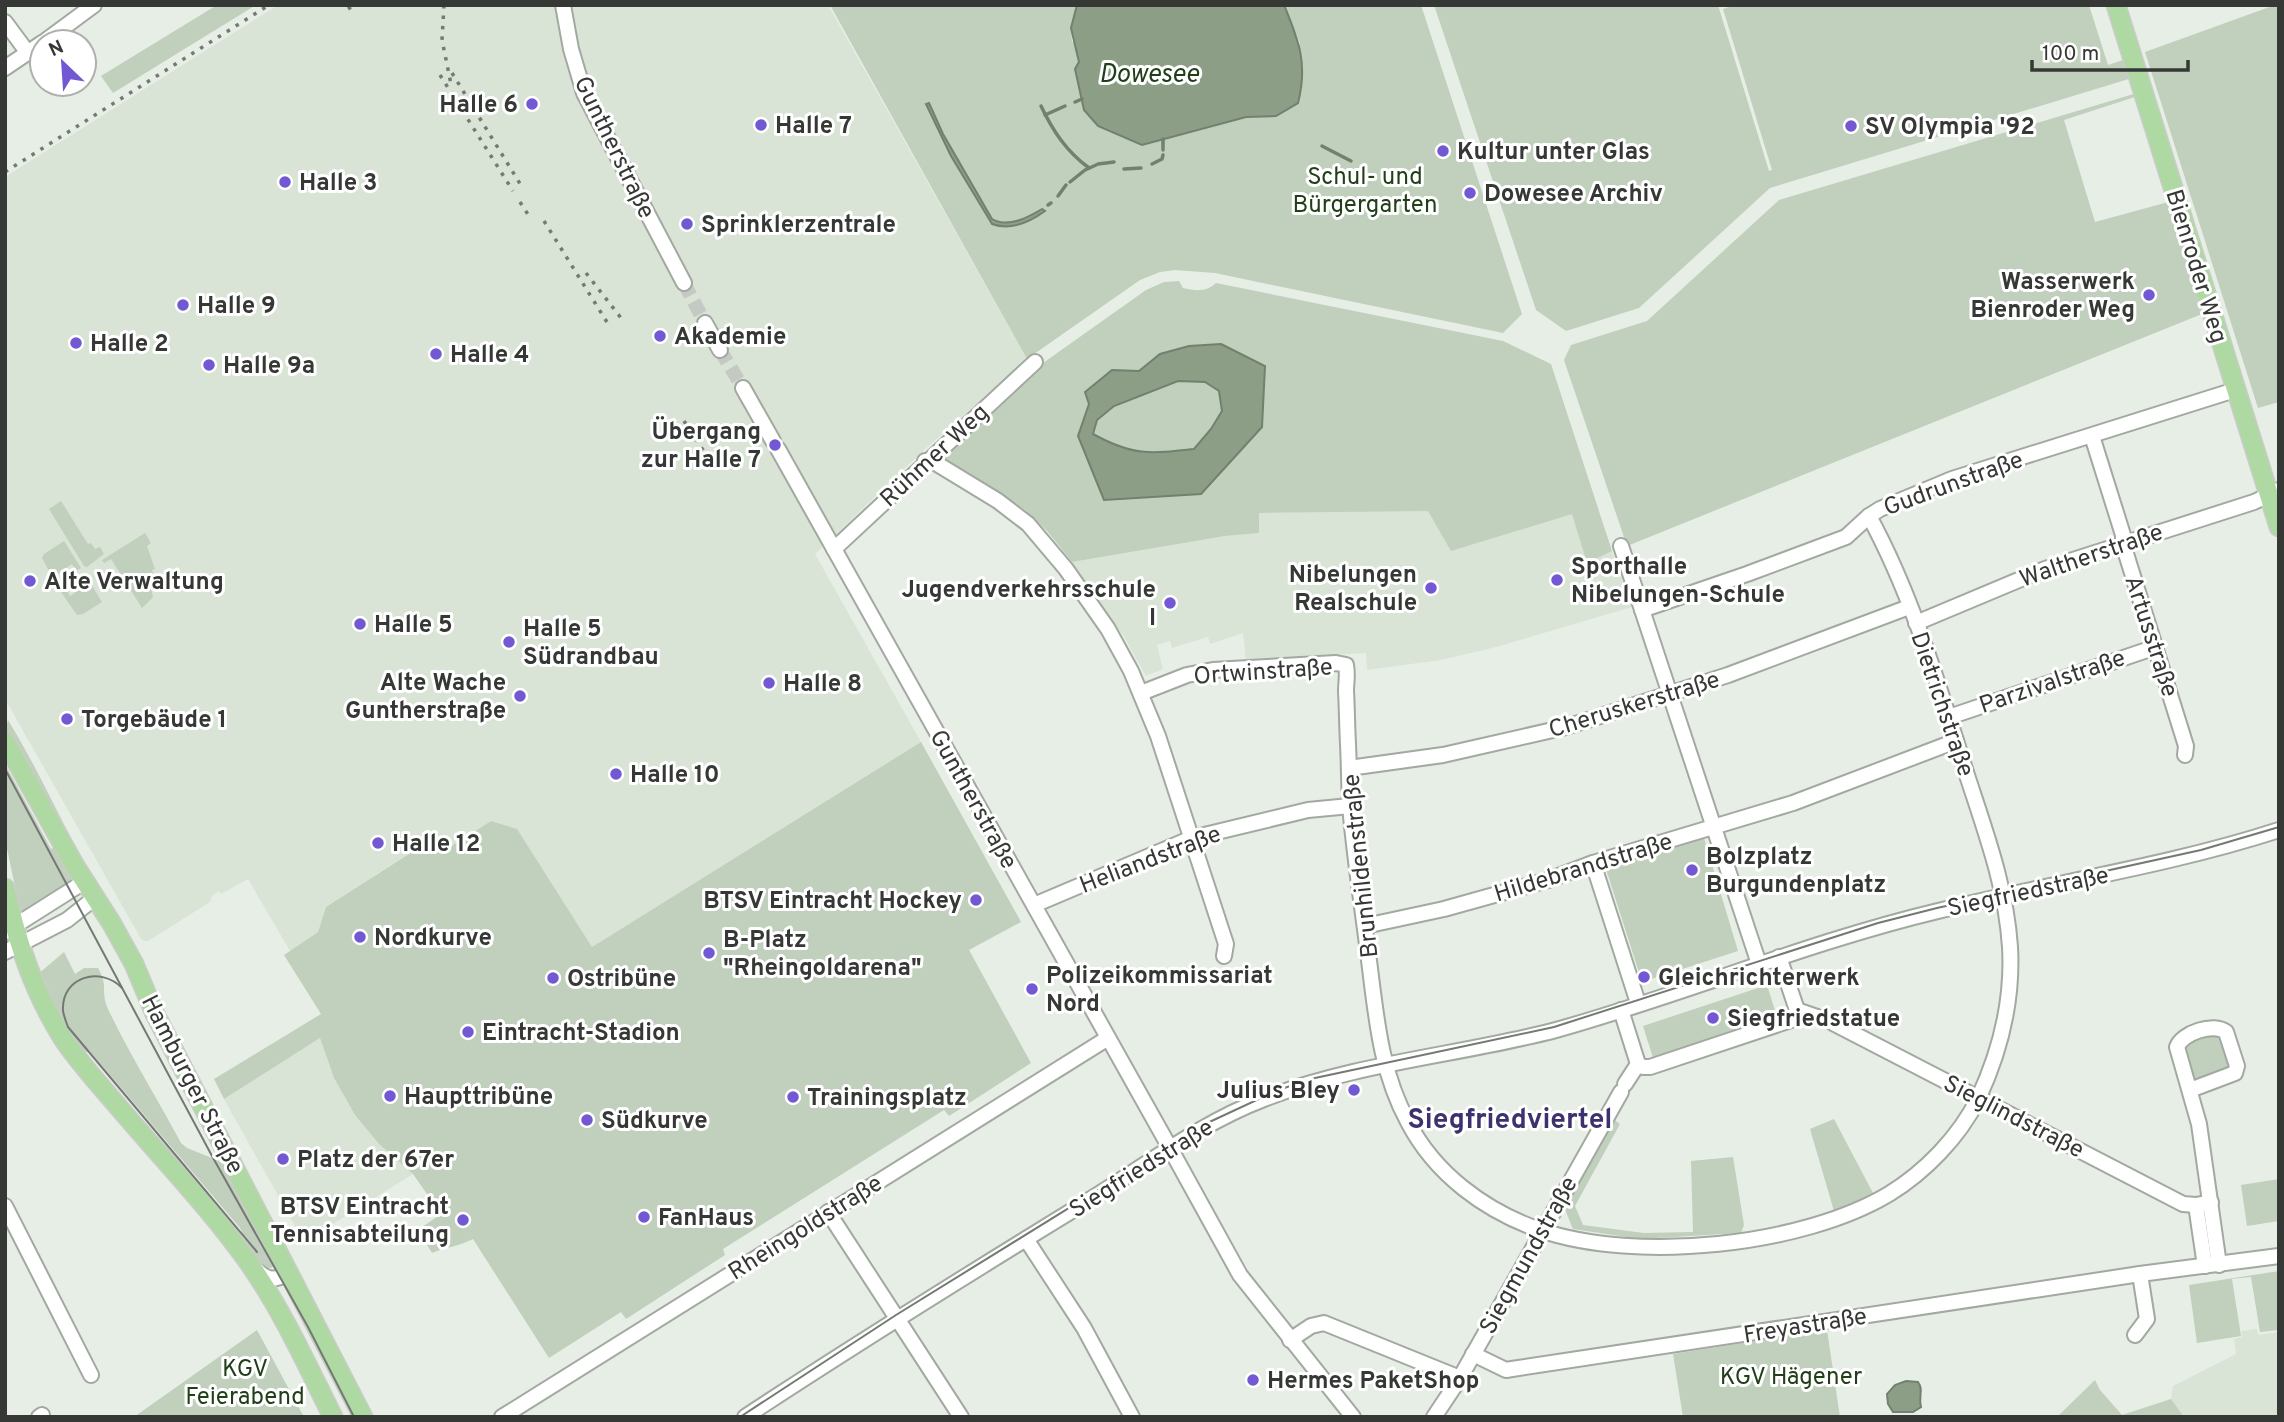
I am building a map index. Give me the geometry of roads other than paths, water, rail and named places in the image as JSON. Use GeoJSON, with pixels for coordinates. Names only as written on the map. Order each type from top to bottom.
{"type":"FeatureCollection","features":[{"type":"Feature","properties":{"kind":"main road","name":"Bienroder Weg"},"geometry":{"type":"LineString","coordinates":[[2116,5],[2235,390],[2274,493],[2279,527]]}},
{"type":"Feature","properties":{"kind":"main road","name":"Hamburger Straße"},"geometry":{"type":"LineString","coordinates":[[5,741],[84,882],[96,897],[128,952],[156,1014],[363,1417]]}},
{"type":"Feature","properties":{"kind":"main road","name":"Hamburger Straße"},"geometry":{"type":"LineString","coordinates":[[5,888],[12,948],[75,1055],[249,1264],[297,1347],[333,1417]]}},
{"type":"Feature","properties":{"kind":"street"},"geometry":{"type":"LineString","coordinates":[[63,28],[94,5]]}},
{"type":"Feature","properties":{"kind":"street","name":"Guntherstraße"},"geometry":{"type":"LineString","coordinates":[[564,5],[571,49],[584,93],[684,283]]}},
{"type":"Feature","properties":{"kind":"street"},"geometry":{"type":"LineString","coordinates":[[5,22],[28,53],[5,68]]}},
{"type":"Feature","properties":{"kind":"street"},"geometry":{"type":"LineString","coordinates":[[705,323],[720,350]]}},
{"type":"Feature","properties":{"kind":"street","name":"Rühmer Weg"},"geometry":{"type":"LineString","coordinates":[[834,549],[1035,362]]}},
{"type":"Feature","properties":{"kind":"street","name":"Guntherstraße"},"geometry":{"type":"LineString","coordinates":[[743,388],[1240,1275],[1353,1417]]}},
{"type":"Feature","properties":{"kind":"street","name":"Gudrunstraße"},"geometry":{"type":"LineString","coordinates":[[1642,610],[1846,537],[1869,516],[1952,479],[2235,390]]}},
{"type":"Feature","properties":{"kind":"street","name":"Artusstraße"},"geometry":{"type":"LineString","coordinates":[[2092,436],[2186,746],[2185,755]]}},
{"type":"Feature","properties":{"kind":"street"},"geometry":{"type":"LineString","coordinates":[[926,461],[934,463],[998,501],[1021,519],[1043,540],[1108,629],[1141,693],[1158,736],[1226,944],[1224,956]]}},
{"type":"Feature","properties":{"kind":"street","name":"Waltherstraße"},"geometry":{"type":"LineString","coordinates":[[1916,623],[2045,569],[2274,493]]}},
{"type":"Feature","properties":{"kind":"street","name":"Dietrichstraße"},"geometry":{"type":"LineString","coordinates":[[1542,1230],[1618,1245],[1680,1247],[1764,1236],[1840,1217],[1885,1196],[1914,1176],[1956,1133],[1979,1097],[2000,1040],[2008,1000],[2010,949],[2004,896],[1949,717],[1916,623],[1888,554],[1869,516]]}},
{"type":"Feature","properties":{"kind":"street"},"geometry":{"type":"LineString","coordinates":[[1620,547],[1759,964]]}},
{"type":"Feature","properties":{"kind":"street","name":"Cheruskerstraße"},"geometry":{"type":"LineString","coordinates":[[1349,768],[1443,755],[1527,737],[1670,694],[1791,653],[1909,607]]}},
{"type":"Feature","properties":{"kind":"street","name":"Parzivalstraße"},"geometry":{"type":"LineString","coordinates":[[1949,717],[2156,647]]}},
{"type":"Feature","properties":{"kind":"street","name":"Ortwinstraße"},"geometry":{"type":"LineString","coordinates":[[1141,693],[1187,675],[1213,670],[1336,663],[1346,666]]}},
{"type":"Feature","properties":{"kind":"street","name":"Brunhildenstraße"},"geometry":{"type":"LineString","coordinates":[[1346,666],[1350,806],[1384,1067],[1408,1122],[1425,1149],[1447,1174],[1483,1202],[1542,1230]]}},
{"type":"Feature","properties":{"kind":"street","name":"Hildebrandstraße"},"geometry":{"type":"LineString","coordinates":[[1365,926],[1501,894],[1848,784],[1956,741]]}},
{"type":"Feature","properties":{"kind":"street","name":"Heliandstraße"},"geometry":{"type":"LineString","coordinates":[[1034,905],[1192,838],[1268,818],[1308,810],[1350,806]]}},
{"type":"Feature","properties":{"kind":"street","name":"Siegfriedstraße"},"geometry":{"type":"LineString","coordinates":[[745,1417],[1170,1148],[1220,1118],[1263,1099],[1316,1081],[1554,1030],[1879,926],[2201,852],[2279,830]]}},
{"type":"Feature","properties":{"kind":"street"},"geometry":{"type":"LineString","coordinates":[[1593,863],[1638,1003]]}},
{"type":"Feature","properties":{"kind":"street"},"geometry":{"type":"LineString","coordinates":[[9,929],[84,882]]}},
{"type":"Feature","properties":{"kind":"street"},"geometry":{"type":"LineString","coordinates":[[12,948],[67,920],[96,897]]}},
{"type":"Feature","properties":{"kind":"street"},"geometry":{"type":"LineString","coordinates":[[1621,1010],[1638,1064],[1643,1068],[1791,1020],[1797,1010],[1779,957]]}},
{"type":"Feature","properties":{"kind":"street","name":"Sieglindstraße"},"geometry":{"type":"LineString","coordinates":[[1797,1010],[1829,1022],[1979,1097],[2183,1204],[2196,1205]]}},
{"type":"Feature","properties":{"kind":"street"},"geometry":{"type":"LineString","coordinates":[[2190,1090],[2235,1073],[2237,1066],[2225,1032],[2221,1028],[2184,1037],[2177,1047],[2204,1146],[2211,1202],[2212,1265]]}},
{"type":"Feature","properties":{"kind":"street","name":"Rheingoldstraße"},"geometry":{"type":"LineString","coordinates":[[502,1417],[1108,1038]]}},
{"type":"Feature","properties":{"kind":"street","name":"Siegmundstraße"},"geometry":{"type":"LineString","coordinates":[[1434,1417],[1460,1378],[1638,1064]]}},
{"type":"Feature","properties":{"kind":"street"},"geometry":{"type":"LineString","coordinates":[[2211,1202],[2196,1205],[2212,1265]]}},
{"type":"Feature","properties":{"kind":"street"},"geometry":{"type":"LineString","coordinates":[[5,1206],[91,1375]]}},
{"type":"Feature","properties":{"kind":"street"},"geometry":{"type":"LineString","coordinates":[[828,1212],[961,1417]]}},
{"type":"Feature","properties":{"kind":"street"},"geometry":{"type":"LineString","coordinates":[[1026,1238],[1084,1328],[1132,1417]]}},
{"type":"Feature","properties":{"kind":"street","name":"Freyastraße"},"geometry":{"type":"LineString","coordinates":[[1473,1354],[1506,1370],[2140,1274],[2279,1256]]}},
{"type":"Feature","properties":{"kind":"street","name":"Hamburger Straße"},"geometry":{"type":"LineString","coordinates":[[249,1264],[266,1279],[274,1280],[289,1273]]}},
{"type":"Feature","properties":{"kind":"street"},"geometry":{"type":"LineString","coordinates":[[2135,1335],[2147,1319],[2140,1274]]}},
{"type":"Feature","properties":{"kind":"street"},"geometry":{"type":"LineString","coordinates":[[1290,1340],[1311,1326],[1324,1323],[1460,1378]]}},
{"type":"Feature","properties":{"kind":"water","name":"Dowesee"},"geometry":{"type":"Polygon","coordinates":[[[1077,5],[1284,5],[1294,30],[1302,64],[1298,103],[1276,116],[1246,117],[1142,145],[1098,126],[1084,110],[1075,69],[1079,62],[1071,28],[1077,5]]]}},
{"type":"Feature","properties":{"kind":"water"},"geometry":{"type":"Polygon","coordinates":[[[929,103],[943,134],[992,219],[1011,222],[1042,209],[1045,211],[1020,224],[992,224],[951,156],[926,104],[929,103]]]}},
{"type":"Feature","properties":{"kind":"water"},"geometry":{"type":"Polygon","coordinates":[[[1221,344],[1265,366],[1262,427],[1201,494],[1104,500],[1078,436],[1089,404],[1085,392],[1112,370],[1139,371],[1160,354],[1189,346],[1221,344]],[[1178,381],[1114,406],[1097,420],[1093,434],[1119,446],[1142,452],[1194,449],[1222,411],[1219,391],[1205,382],[1178,381]]]}},
{"type":"Feature","properties":{"kind":"water"},"geometry":{"type":"Polygon","coordinates":[[[1906,1381],[1918,1382],[1920,1385],[1921,1407],[1913,1412],[1893,1412],[1888,1404],[1887,1394],[1895,1385],[1906,1381]]]}},
{"type":"Feature","properties":{"kind":"waterway"},"geometry":{"type":"LineString","coordinates":[[1075,102],[1082,99]]}},
{"type":"Feature","properties":{"kind":"waterway"},"geometry":{"type":"LineString","coordinates":[[1041,106],[1061,140],[1073,155],[1089,168]]}},
{"type":"Feature","properties":{"kind":"waterway"},"geometry":{"type":"LineString","coordinates":[[1045,115],[1065,106]]}},
{"type":"Feature","properties":{"kind":"waterway"},"geometry":{"type":"LineString","coordinates":[[1163,139],[1163,150]]}},
{"type":"Feature","properties":{"kind":"waterway"},"geometry":{"type":"LineString","coordinates":[[1322,146],[1351,161]]}},
{"type":"Feature","properties":{"kind":"waterway"},"geometry":{"type":"LineString","coordinates":[[1152,164],[1162,159],[1163,155]]}},
{"type":"Feature","properties":{"kind":"waterway"},"geometry":{"type":"LineString","coordinates":[[1098,164],[1114,162]]}},
{"type":"Feature","properties":{"kind":"waterway"},"geometry":{"type":"LineString","coordinates":[[1070,182],[1096,165]]}},
{"type":"Feature","properties":{"kind":"waterway"},"geometry":{"type":"LineString","coordinates":[[1124,169],[1141,168]]}},
{"type":"Feature","properties":{"kind":"waterway"},"geometry":{"type":"LineString","coordinates":[[1058,196],[1066,185]]}},
{"type":"Feature","properties":{"kind":"tunnel"},"geometry":{"type":"LineString","coordinates":[[684,283],[705,323]]}},
{"type":"Feature","properties":{"kind":"tunnel"},"geometry":{"type":"LineString","coordinates":[[720,350],[743,388]]}},
{"type":"Feature","properties":{"kind":"tram line"},"geometry":{"type":"LineString","coordinates":[[5,769],[212,1156],[308,1327],[354,1417]]}},
{"type":"Feature","properties":{"kind":"tram line"},"geometry":{"type":"LineString","coordinates":[[740,1417],[896,1315],[1203,1125],[1278,1090],[1315,1078],[1554,1027],[1878,923],[2201,850],[2279,827]]}},
{"type":"Feature","properties":{"kind":"tram line"},"geometry":{"type":"LineString","coordinates":[[122,988],[104,977],[84,978],[75,983],[64,999],[63,1011],[68,1027],[257,1252]]}},
{"type":"Feature","properties":{"kind":"railway"},"geometry":{"type":"LineString","coordinates":[[5,172],[269,5]]}},
{"type":"Feature","properties":{"kind":"railway"},"geometry":{"type":"LineString","coordinates":[[348,9],[354,5]]}},
{"type":"Feature","properties":{"kind":"railway"},"geometry":{"type":"LineString","coordinates":[[444,5],[442,40],[451,84]]}},
{"type":"Feature","properties":{"kind":"railway"},"geometry":{"type":"LineString","coordinates":[[452,73],[522,187]]}},
{"type":"Feature","properties":{"kind":"railway"},"geometry":{"type":"LineString","coordinates":[[440,75],[513,191]]}},
{"type":"Feature","properties":{"kind":"railway"},"geometry":{"type":"LineString","coordinates":[[520,202],[529,216]]}},
{"type":"Feature","properties":{"kind":"railway"},"geometry":{"type":"LineString","coordinates":[[544,221],[610,327]]}},
{"type":"Feature","properties":{"kind":"railway"},"geometry":{"type":"LineString","coordinates":[[586,273],[621,318]]}},
{"type":"Feature","properties":{"kind":"railway"},"geometry":{"type":"LineString","coordinates":[[684,421],[705,453]]}},
{"type":"Feature","properties":{"kind":"place","name":"Halle 6"},"geometry":{"type":"Point","coordinates":[532,104]}},
{"type":"Feature","properties":{"kind":"place","name":"Halle 7"},"geometry":{"type":"Point","coordinates":[761,125]}},
{"type":"Feature","properties":{"kind":"place","name":"SV Olympia '92"},"geometry":{"type":"Point","coordinates":[1851,126]}},
{"type":"Feature","properties":{"kind":"place","name":"Kultur unter Glas"},"geometry":{"type":"Point","coordinates":[1443,151]}},
{"type":"Feature","properties":{"kind":"place","name":"Halle 3"},"geometry":{"type":"Point","coordinates":[285,182]}},
{"type":"Feature","properties":{"kind":"place","name":"Dowesee Archiv"},"geometry":{"type":"Point","coordinates":[1470,193]}},
{"type":"Feature","properties":{"kind":"place","name":"Sprinklerzentrale"},"geometry":{"type":"Point","coordinates":[687,224]}},
{"type":"Feature","properties":{"kind":"place","name":"Wasserwerk Bienroder Weg"},"geometry":{"type":"Point","coordinates":[2149,295]}},
{"type":"Feature","properties":{"kind":"place","name":"Halle 9"},"geometry":{"type":"Point","coordinates":[183,305]}},
{"type":"Feature","properties":{"kind":"place","name":"Akademie"},"geometry":{"type":"Point","coordinates":[660,336]}},
{"type":"Feature","properties":{"kind":"place","name":"Halle 2"},"geometry":{"type":"Point","coordinates":[76,343]}},
{"type":"Feature","properties":{"kind":"place","name":"Halle 4"},"geometry":{"type":"Point","coordinates":[436,354]}},
{"type":"Feature","properties":{"kind":"place","name":"Halle 9a"},"geometry":{"type":"Point","coordinates":[209,365]}},
{"type":"Feature","properties":{"kind":"place","name":"Übergang zur Halle 7"},"geometry":{"type":"Point","coordinates":[775,445]}},
{"type":"Feature","properties":{"kind":"place","name":"Sporthalle Nibelungen-Schule"},"geometry":{"type":"Point","coordinates":[1557,580]}},
{"type":"Feature","properties":{"kind":"place","name":"Alte Verwaltung"},"geometry":{"type":"Point","coordinates":[30,581]}},
{"type":"Feature","properties":{"kind":"place","name":"Nibelungen Realschule"},"geometry":{"type":"Point","coordinates":[1431,588]}},
{"type":"Feature","properties":{"kind":"place","name":"Jugendverkehrsschule I"},"geometry":{"type":"Point","coordinates":[1170,603]}},
{"type":"Feature","properties":{"kind":"place","name":"Halle 5"},"geometry":{"type":"Point","coordinates":[360,624]}},
{"type":"Feature","properties":{"kind":"place","name":"Halle 5 Südrandbau"},"geometry":{"type":"Point","coordinates":[509,642]}},
{"type":"Feature","properties":{"kind":"place","name":"Halle 8"},"geometry":{"type":"Point","coordinates":[769,683]}},
{"type":"Feature","properties":{"kind":"place","name":"Alte Wache Guntherstraße"},"geometry":{"type":"Point","coordinates":[520,696]}},
{"type":"Feature","properties":{"kind":"place","name":"Torgebäude 1"},"geometry":{"type":"Point","coordinates":[67,719]}},
{"type":"Feature","properties":{"kind":"place","name":"Halle 10"},"geometry":{"type":"Point","coordinates":[616,774]}},
{"type":"Feature","properties":{"kind":"place","name":"Halle 12"},"geometry":{"type":"Point","coordinates":[378,843]}},
{"type":"Feature","properties":{"kind":"place","name":"Bolzplatz Burgundenplatz"},"geometry":{"type":"Point","coordinates":[1692,870]}},
{"type":"Feature","properties":{"kind":"place","name":"BTSV Eintracht Hockey"},"geometry":{"type":"Point","coordinates":[976,900]}},
{"type":"Feature","properties":{"kind":"place","name":"Nordkurve"},"geometry":{"type":"Point","coordinates":[360,937]}},
{"type":"Feature","properties":{"kind":"place","name":"B-Platz \"Rheingoldarena\""},"geometry":{"type":"Point","coordinates":[709,953]}},
{"type":"Feature","properties":{"kind":"place","name":"Gleichrichterwerk"},"geometry":{"type":"Point","coordinates":[1644,977]}},
{"type":"Feature","properties":{"kind":"place","name":"Ostribüne"},"geometry":{"type":"Point","coordinates":[553,978]}},
{"type":"Feature","properties":{"kind":"place","name":"Polizeikommissariat Nord"},"geometry":{"type":"Point","coordinates":[1032,989]}},
{"type":"Feature","properties":{"kind":"place","name":"Siegfriedstatue"},"geometry":{"type":"Point","coordinates":[1713,1018]}},
{"type":"Feature","properties":{"kind":"place","name":"Eintracht-Stadion"},"geometry":{"type":"Point","coordinates":[468,1032]}},
{"type":"Feature","properties":{"kind":"place","name":"Julius Bley"},"geometry":{"type":"Point","coordinates":[1354,1090]}},
{"type":"Feature","properties":{"kind":"place","name":"Haupttribüne"},"geometry":{"type":"Point","coordinates":[390,1096]}},
{"type":"Feature","properties":{"kind":"place","name":"Trainingsplatz"},"geometry":{"type":"Point","coordinates":[793,1097]}},
{"type":"Feature","properties":{"kind":"place","name":"Südkurve"},"geometry":{"type":"Point","coordinates":[587,1120]}},
{"type":"Feature","properties":{"kind":"place","name":"Platz der 67er"},"geometry":{"type":"Point","coordinates":[283,1159]}},
{"type":"Feature","properties":{"kind":"place","name":"FanHaus"},"geometry":{"type":"Point","coordinates":[644,1217]}},
{"type":"Feature","properties":{"kind":"place","name":"BTSV Eintracht Tennisabteilung"},"geometry":{"type":"Point","coordinates":[463,1220]}},
{"type":"Feature","properties":{"kind":"place","name":"Hermes PaketShop"},"geometry":{"type":"Point","coordinates":[1253,1380]}},
{"type":"Feature","properties":{"kind":"district","name":"Siegfriedviertel"},"geometry":{"type":"Point","coordinates":[1510,1118]}},
{"type":"Feature","properties":{"kind":"park label","name":"Schul- und Bürgergarten"},"geometry":{"type":"Point","coordinates":[1365,190]}},
{"type":"Feature","properties":{"kind":"park label","name":"KGV Hägener"},"geometry":{"type":"Point","coordinates":[1791,1376]}},
{"type":"Feature","properties":{"kind":"park label","name":"KGV Feierabend"},"geometry":{"type":"Point","coordinates":[245,1382]}}]}
